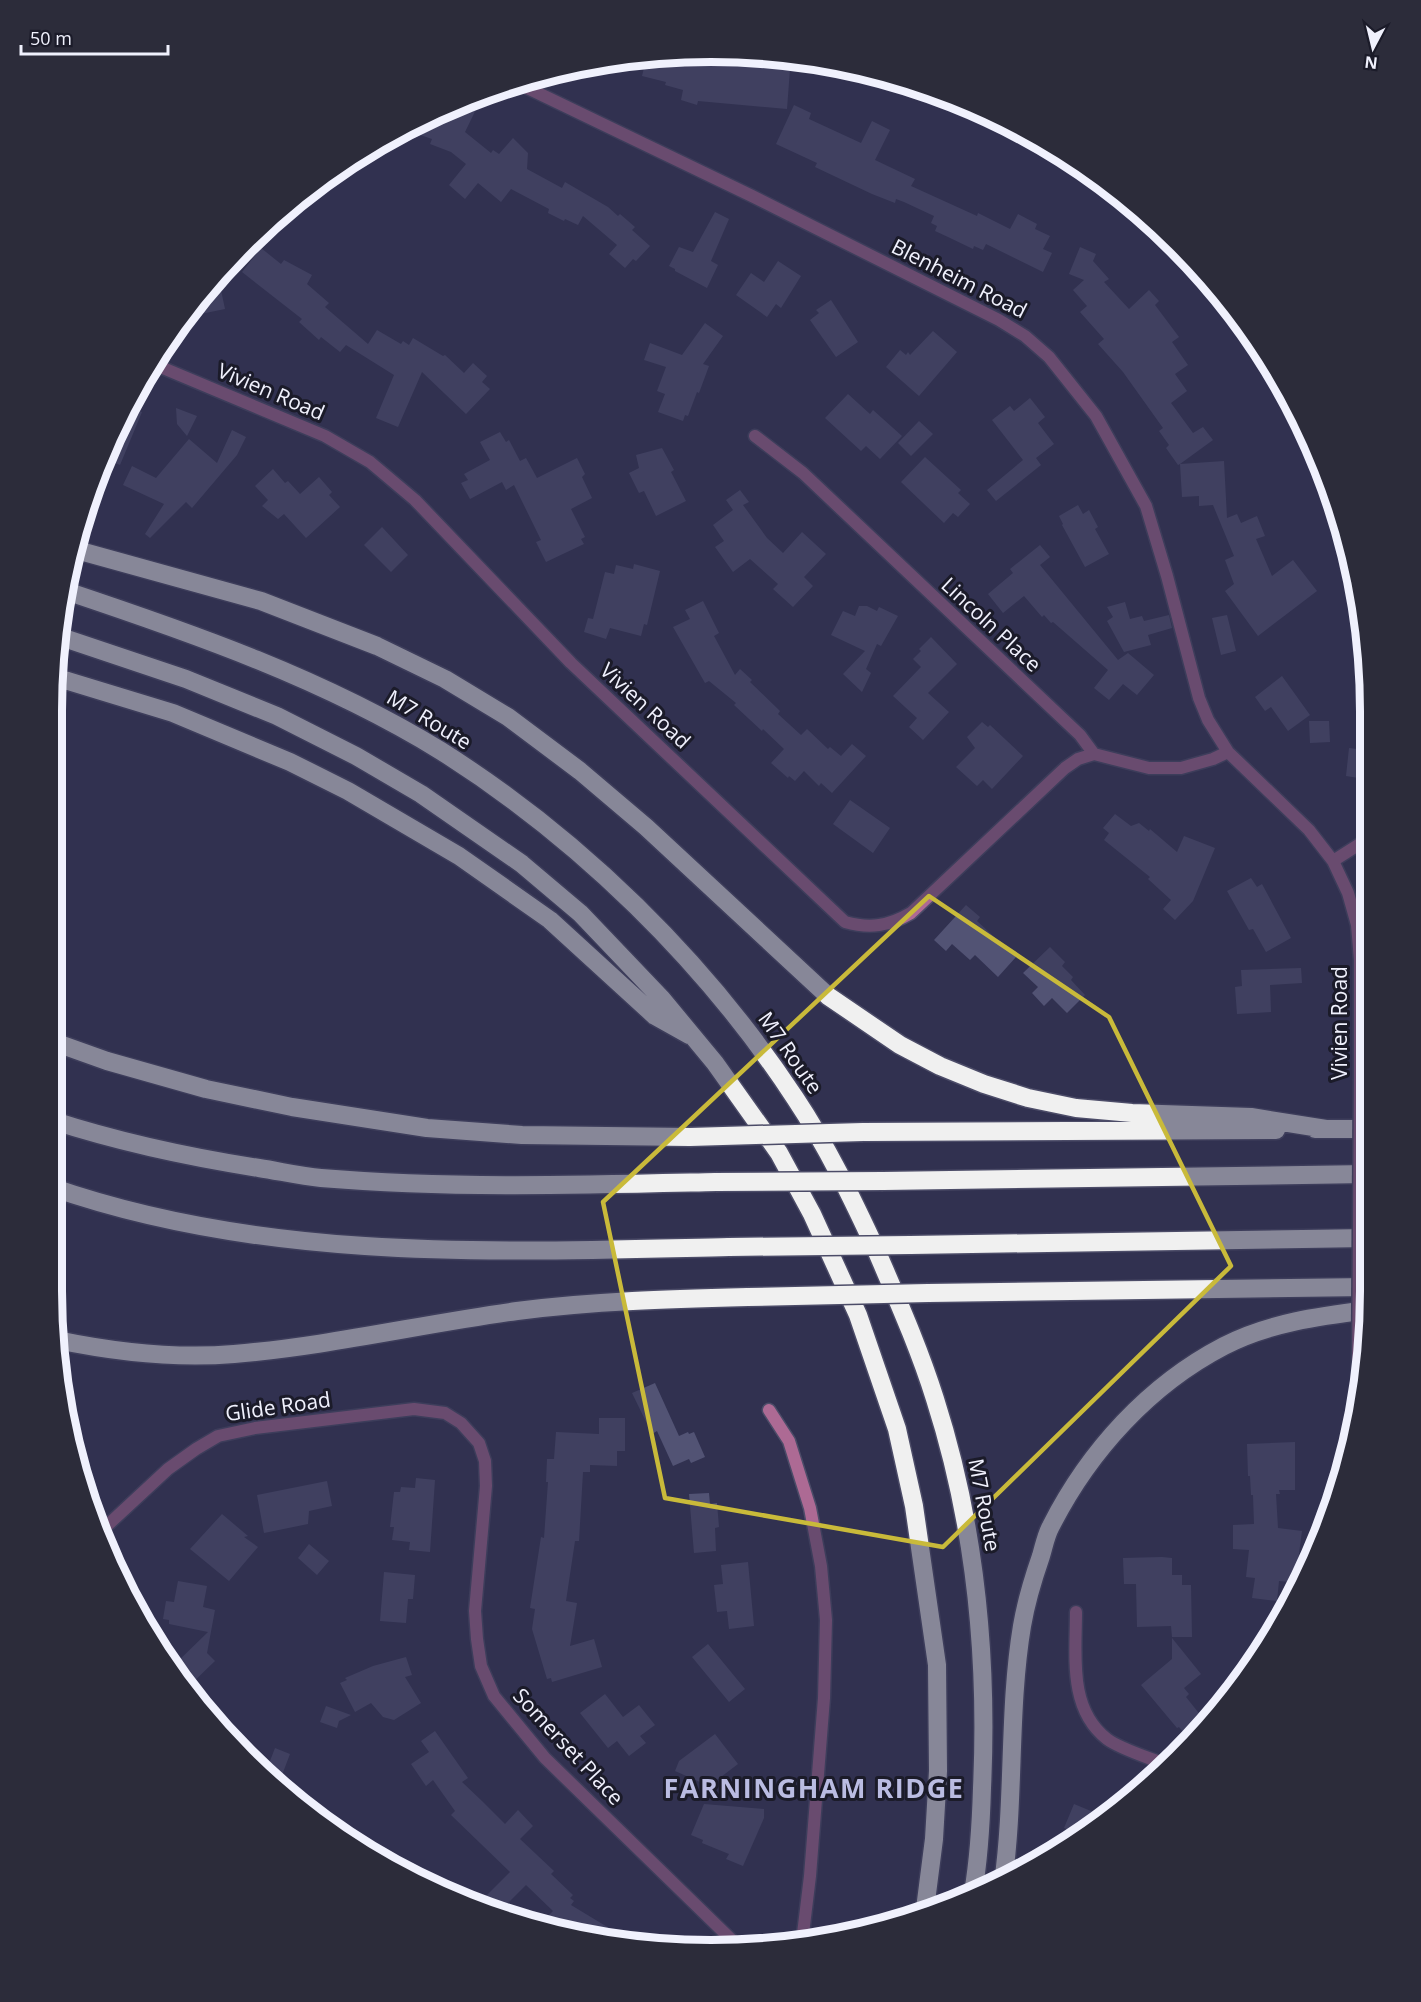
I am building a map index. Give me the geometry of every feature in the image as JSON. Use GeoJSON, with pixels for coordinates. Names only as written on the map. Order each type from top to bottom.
{"type":"FeatureCollection","features":[{"type":"Feature","properties":{"kind":"highway"},"geometry":{"type":"LineString","coordinates":[[82,551],[204,584],[314,620],[377,646],[445,679],[472,695],[508,717],[580,771],[646,827],[828,996],[900,1045],[940,1066],[984,1084],[1028,1098],[1076,1108],[1132,1113],[1251,1117],[1326,1129]]}},
{"type":"Feature","properties":{"kind":"highway","name":"M7 Route"},"geometry":{"type":"LineString","coordinates":[[72,593],[229,648],[373,713],[442,752],[551,831],[609,880],[713,987],[797,1100],[851,1195],[911,1329],[936,1401],[953,1462],[973,1568],[985,1706],[980,1826],[974,1885]]}},
{"type":"Feature","properties":{"kind":"highway"},"geometry":{"type":"LineString","coordinates":[[66,639],[186,679],[277,716],[356,756],[421,794],[522,864],[580,913],[641,976],[696,1038],[778,1153],[812,1214],[858,1315],[897,1429],[914,1506],[938,1665],[938,1771],[934,1839],[926,1903]]}},
{"type":"Feature","properties":{"kind":"highway"},"geometry":{"type":"LineString","coordinates":[[63,680],[173,713],[290,762],[348,791],[459,856],[550,920],[655,1016],[696,1038]]}},
{"type":"Feature","properties":{"kind":"highway"},"geometry":{"type":"LineString","coordinates":[[62,1045],[107,1061],[206,1089],[292,1107],[416,1126],[522,1136],[690,1137],[864,1132],[1360,1129]]}},
{"type":"Feature","properties":{"kind":"highway"},"geometry":{"type":"LineString","coordinates":[[62,1124],[99,1136],[193,1158],[319,1178],[457,1185],[533,1186],[1360,1174]]}},
{"type":"Feature","properties":{"kind":"highway"},"geometry":{"type":"LineString","coordinates":[[62,1191],[195,1225],[307,1242],[409,1250],[508,1251],[1360,1238]]}},
{"type":"Feature","properties":{"kind":"highway"},"geometry":{"type":"LineString","coordinates":[[64,1341],[99,1349],[158,1354],[232,1354],[316,1344],[518,1311],[630,1300],[1360,1287]]}},
{"type":"Feature","properties":{"kind":"highway"},"geometry":{"type":"LineString","coordinates":[[1005,1870],[1016,1678],[1022,1626],[1030,1588],[1050,1528],[1077,1480],[1110,1437],[1142,1403],[1184,1371],[1225,1345],[1314,1316],[1359,1311]]}},
{"type":"Feature","properties":{"kind":"street","name":"Blenheim Road"},"geometry":{"type":"LineString","coordinates":[[528,89],[752,196],[999,320],[1025,336],[1048,357],[1096,416],[1146,506],[1167,576],[1198,698],[1208,720],[1228,752]]}},
{"type":"Feature","properties":{"kind":"street","name":"Vivien Road"},"geometry":{"type":"LineString","coordinates":[[160,367],[325,436],[370,462],[415,500],[571,663],[845,922],[877,927],[897,921],[911,913],[1065,768],[1078,759],[1094,754]]}},
{"type":"Feature","properties":{"kind":"street","name":"Lincoln Place"},"geometry":{"type":"LineString","coordinates":[[755,436],[803,473],[1080,735],[1094,754]]}},
{"type":"Feature","properties":{"kind":"street"},"geometry":{"type":"LineString","coordinates":[[1094,754],[1149,768],[1181,768],[1228,752]]}},
{"type":"Feature","properties":{"kind":"street","name":"Vivien Road"},"geometry":{"type":"LineString","coordinates":[[1228,752],[1309,831],[1333,861],[1348,893],[1357,925],[1360,960],[1358,1327]]}},
{"type":"Feature","properties":{"kind":"street"},"geometry":{"type":"LineString","coordinates":[[1333,861],[1360,844]]}},
{"type":"Feature","properties":{"kind":"street","name":"Glide Road"},"geometry":{"type":"LineString","coordinates":[[106,1527],[168,1469],[218,1436],[255,1428],[414,1409],[445,1413],[461,1423]]}},
{"type":"Feature","properties":{"kind":"street"},"geometry":{"type":"LineString","coordinates":[[769,1410],[789,1441],[810,1508],[826,1620],[824,1698],[810,1876],[803,1934]]}},
{"type":"Feature","properties":{"kind":"street","name":"Somerset Place"},"geometry":{"type":"LineString","coordinates":[[461,1423],[479,1443],[485,1461],[486,1485],[475,1611],[481,1666],[494,1696],[545,1758],[731,1940]]}},
{"type":"Feature","properties":{"kind":"street"},"geometry":{"type":"LineString","coordinates":[[1076,1612],[1076,1675],[1081,1706],[1092,1724],[1107,1739],[1157,1761]]}},
{"type":"Feature","properties":{"kind":"highlighted area"},"geometry":{"type":"Polygon","coordinates":[[[929,896],[1109,1017],[1231,1266],[943,1547],[665,1498],[603,1202],[929,896]]]}},
{"type":"Feature","properties":{"kind":"building"},"geometry":{"type":"Polygon","coordinates":[[[668,63],[751,63],[783,66],[783,68],[790,69],[787,109],[698,101],[697,105],[681,100],[683,90],[665,85],[666,82],[642,76],[645,65],[668,63]]]}},
{"type":"Feature","properties":{"kind":"building"},"geometry":{"type":"Polygon","coordinates":[[[478,105],[465,132],[491,153],[493,150],[499,154],[513,138],[528,153],[527,169],[562,188],[565,182],[608,207],[618,216],[620,214],[635,227],[632,230],[650,246],[636,261],[633,259],[625,268],[609,254],[617,245],[583,216],[578,225],[565,219],[564,221],[548,213],[549,209],[511,189],[501,202],[478,183],[465,199],[449,185],[466,164],[451,152],[430,144],[432,139],[414,133],[478,105]]]}},
{"type":"Feature","properties":{"kind":"building"},"geometry":{"type":"Polygon","coordinates":[[[794,105],[811,113],[809,119],[861,143],[872,121],[890,130],[875,160],[915,179],[911,186],[977,216],[978,213],[1010,229],[1018,214],[1037,224],[1035,229],[1050,236],[1043,249],[1052,253],[1043,272],[986,244],[983,250],[974,246],[973,249],[935,231],[937,226],[931,223],[934,216],[896,199],[895,203],[872,194],[815,167],[817,163],[776,144],[794,105]]]}},
{"type":"Feature","properties":{"kind":"building"},"geometry":{"type":"Polygon","coordinates":[[[715,212],[729,219],[711,261],[718,265],[707,288],[669,266],[679,247],[693,252],[715,212]]]}},
{"type":"Feature","properties":{"kind":"building"},"geometry":{"type":"Polygon","coordinates":[[[1080,247],[1096,254],[1093,261],[1109,279],[1104,282],[1129,309],[1149,290],[1159,301],[1155,305],[1179,337],[1172,342],[1188,365],[1175,374],[1187,391],[1171,403],[1193,433],[1203,427],[1213,440],[1178,465],[1166,448],[1169,445],[1159,431],[1163,428],[1123,372],[1098,344],[1104,339],[1080,312],[1087,306],[1073,290],[1084,280],[1069,274],[1080,247]]]}},
{"type":"Feature","properties":{"kind":"building"},"geometry":{"type":"Polygon","coordinates":[[[261,248],[281,264],[284,260],[312,275],[307,284],[329,303],[325,307],[368,344],[377,330],[401,344],[403,341],[409,345],[413,338],[443,356],[445,355],[464,373],[473,363],[487,376],[482,382],[490,389],[466,414],[422,372],[398,427],[376,418],[394,375],[346,345],[340,352],[321,337],[319,340],[299,322],[302,319],[242,272],[261,248]]]}},
{"type":"Feature","properties":{"kind":"building"},"geometry":{"type":"Polygon","coordinates":[[[778,261],[801,276],[781,308],[776,304],[767,317],[736,295],[751,273],[764,282],[778,261]]]}},
{"type":"Feature","properties":{"kind":"building"},"geometry":{"type":"Polygon","coordinates":[[[220,286],[225,309],[196,315],[220,286]]]}},
{"type":"Feature","properties":{"kind":"building"},"geometry":{"type":"Polygon","coordinates":[[[831,300],[858,342],[836,357],[810,320],[819,313],[816,310],[831,300]]]}},
{"type":"Feature","properties":{"kind":"building"},"geometry":{"type":"Polygon","coordinates":[[[705,323],[723,336],[703,364],[709,366],[688,416],[685,415],[683,421],[658,412],[665,394],[657,391],[666,367],[644,360],[650,343],[682,355],[705,323]]]}},
{"type":"Feature","properties":{"kind":"building"},"geometry":{"type":"Polygon","coordinates":[[[933,331],[957,352],[919,396],[886,367],[900,350],[910,355],[933,331]]]}},
{"type":"Feature","properties":{"kind":"building"},"geometry":{"type":"Polygon","coordinates":[[[848,394],[870,414],[873,410],[902,436],[880,459],[866,446],[861,451],[825,418],[848,394]]]}},
{"type":"Feature","properties":{"kind":"building"},"geometry":{"type":"Polygon","coordinates":[[[1030,398],[1045,417],[1038,423],[1054,444],[1036,458],[1041,465],[996,501],[987,490],[1023,460],[992,420],[1010,406],[1014,411],[1030,398]]]}},
{"type":"Feature","properties":{"kind":"building"},"geometry":{"type":"Polygon","coordinates":[[[176,408],[197,416],[187,436],[177,424],[176,408]]]}},
{"type":"Feature","properties":{"kind":"building"},"geometry":{"type":"Polygon","coordinates":[[[135,409],[142,412],[120,465],[111,461],[135,409]]]}},
{"type":"Feature","properties":{"kind":"building"},"geometry":{"type":"Polygon","coordinates":[[[919,421],[933,434],[911,456],[898,443],[919,421]]]}},
{"type":"Feature","properties":{"kind":"building"},"geometry":{"type":"Polygon","coordinates":[[[232,430],[246,437],[237,455],[192,508],[186,502],[150,538],[145,534],[164,504],[123,485],[132,466],[156,478],[189,439],[217,463],[232,430]]]}},
{"type":"Feature","properties":{"kind":"building"},"geometry":{"type":"Polygon","coordinates":[[[500,432],[506,442],[509,440],[520,461],[526,458],[537,478],[577,458],[585,474],[582,477],[592,498],[571,509],[585,537],[581,539],[584,544],[546,562],[536,542],[541,540],[514,485],[506,490],[502,482],[470,499],[461,483],[468,480],[464,474],[490,460],[480,442],[500,432]]]}},
{"type":"Feature","properties":{"kind":"building"},"geometry":{"type":"Polygon","coordinates":[[[662,448],[674,470],[671,472],[686,501],[656,516],[644,491],[639,493],[629,473],[639,468],[636,455],[662,448]]]}},
{"type":"Feature","properties":{"kind":"building"},"geometry":{"type":"Polygon","coordinates":[[[925,457],[961,490],[958,493],[970,504],[958,517],[953,513],[944,523],[901,482],[925,457]]]}},
{"type":"Feature","properties":{"kind":"building"},"geometry":{"type":"Polygon","coordinates":[[[1224,461],[1227,518],[1237,514],[1241,523],[1257,516],[1265,536],[1256,539],[1272,576],[1293,560],[1317,591],[1258,636],[1225,591],[1234,584],[1225,560],[1234,556],[1213,505],[1199,506],[1199,496],[1182,497],[1180,464],[1224,461]]]}},
{"type":"Feature","properties":{"kind":"building"},"geometry":{"type":"Polygon","coordinates":[[[273,469],[285,483],[288,481],[300,494],[319,477],[332,492],[329,495],[340,507],[306,538],[284,514],[278,519],[262,506],[268,500],[255,486],[273,469]]]}},
{"type":"Feature","properties":{"kind":"building"},"geometry":{"type":"Polygon","coordinates":[[[740,490],[749,502],[743,505],[767,538],[783,553],[802,532],[826,554],[804,577],[813,586],[793,607],[773,589],[778,584],[750,559],[733,572],[715,547],[724,541],[713,525],[733,510],[726,500],[740,490]]]}},
{"type":"Feature","properties":{"kind":"building"},"geometry":{"type":"Polygon","coordinates":[[[1078,505],[1083,514],[1089,510],[1098,527],[1095,529],[1109,554],[1085,567],[1059,516],[1078,505]]]}},
{"type":"Feature","properties":{"kind":"building"},"geometry":{"type":"Polygon","coordinates":[[[382,527],[408,555],[391,572],[364,545],[382,527]]]}},
{"type":"Feature","properties":{"kind":"building"},"geometry":{"type":"Polygon","coordinates":[[[1040,545],[1050,557],[1040,565],[1118,660],[1128,653],[1154,675],[1137,695],[1123,684],[1109,700],[1094,688],[1108,670],[1053,622],[1051,623],[1044,615],[1042,617],[1024,596],[1003,613],[988,594],[1013,573],[1010,569],[1040,545]]]}},
{"type":"Feature","properties":{"kind":"building"},"geometry":{"type":"Polygon","coordinates":[[[634,564],[660,571],[647,625],[644,624],[641,636],[610,628],[606,639],[584,632],[588,618],[593,619],[605,572],[614,574],[616,565],[633,569],[634,564]]]}},
{"type":"Feature","properties":{"kind":"building"},"geometry":{"type":"Polygon","coordinates":[[[703,601],[719,633],[714,636],[735,675],[740,669],[780,711],[778,714],[801,735],[807,729],[828,749],[830,747],[841,756],[852,744],[866,756],[832,793],[821,783],[819,786],[804,771],[795,781],[789,776],[788,778],[771,763],[784,749],[734,705],[736,703],[709,681],[705,683],[673,627],[690,619],[685,610],[703,601]]]}},
{"type":"Feature","properties":{"kind":"building"},"geometry":{"type":"Polygon","coordinates":[[[1125,602],[1130,619],[1142,616],[1144,621],[1169,615],[1172,628],[1148,635],[1151,645],[1124,652],[1107,621],[1113,617],[1107,607],[1125,602]]]}},
{"type":"Feature","properties":{"kind":"building"},"geometry":{"type":"Polygon","coordinates":[[[859,606],[867,606],[877,611],[879,607],[898,616],[881,646],[877,644],[866,669],[871,673],[862,692],[843,674],[865,651],[831,635],[843,611],[855,616],[859,606]]]}},
{"type":"Feature","properties":{"kind":"building"},"geometry":{"type":"Polygon","coordinates":[[[1227,615],[1236,651],[1221,655],[1212,618],[1227,615]]]}},
{"type":"Feature","properties":{"kind":"building"},"geometry":{"type":"Polygon","coordinates":[[[931,637],[957,664],[928,693],[949,712],[923,740],[909,727],[917,718],[893,696],[921,667],[913,659],[931,637]]]}},
{"type":"Feature","properties":{"kind":"building"},"geometry":{"type":"Polygon","coordinates":[[[1282,676],[1310,715],[1288,731],[1271,707],[1265,711],[1255,697],[1282,676]]]}},
{"type":"Feature","properties":{"kind":"building"},"geometry":{"type":"Polygon","coordinates":[[[1309,721],[1329,721],[1330,742],[1310,743],[1309,721]]]}},
{"type":"Feature","properties":{"kind":"building"},"geometry":{"type":"Polygon","coordinates":[[[982,722],[988,727],[990,725],[1023,756],[992,789],[983,780],[977,786],[956,767],[975,748],[967,737],[982,722]]]}},
{"type":"Feature","properties":{"kind":"building"},"geometry":{"type":"Polygon","coordinates":[[[1349,748],[1360,749],[1360,778],[1346,776],[1349,748]]]}},
{"type":"Feature","properties":{"kind":"building"},"geometry":{"type":"Polygon","coordinates":[[[850,800],[890,828],[873,853],[833,824],[850,800]]]}},
{"type":"Feature","properties":{"kind":"building"},"geometry":{"type":"Polygon","coordinates":[[[1115,814],[1131,826],[1139,823],[1149,831],[1150,829],[1177,852],[1184,836],[1215,848],[1193,901],[1175,920],[1163,909],[1171,900],[1148,879],[1150,877],[1104,840],[1109,833],[1103,828],[1115,814]]]}},
{"type":"Feature","properties":{"kind":"building"},"geometry":{"type":"Polygon","coordinates":[[[1251,878],[1257,887],[1262,884],[1291,938],[1266,952],[1253,929],[1249,930],[1227,891],[1251,878]]]}},
{"type":"Feature","properties":{"kind":"building"},"geometry":{"type":"Polygon","coordinates":[[[966,905],[980,917],[977,921],[1016,957],[998,977],[975,955],[970,960],[952,944],[946,951],[934,940],[966,905]]]}},
{"type":"Feature","properties":{"kind":"building"},"geometry":{"type":"Polygon","coordinates":[[[1050,947],[1065,962],[1062,966],[1085,995],[1067,1013],[1052,998],[1044,1006],[1032,993],[1038,987],[1023,973],[1050,947]]]}},
{"type":"Feature","properties":{"kind":"building"},"geometry":{"type":"Polygon","coordinates":[[[1301,968],[1302,983],[1270,985],[1271,1012],[1237,1014],[1235,987],[1242,986],[1241,970],[1301,968]]]}},
{"type":"Feature","properties":{"kind":"building"},"geometry":{"type":"Polygon","coordinates":[[[655,1383],[679,1436],[694,1432],[705,1457],[691,1463],[689,1459],[673,1466],[657,1431],[652,1434],[632,1393],[655,1383]]]}},
{"type":"Feature","properties":{"kind":"building"},"geometry":{"type":"Polygon","coordinates":[[[599,1418],[625,1418],[625,1451],[617,1451],[617,1466],[590,1465],[590,1472],[583,1472],[579,1541],[575,1541],[566,1601],[577,1603],[570,1646],[594,1639],[602,1667],[552,1682],[551,1678],[547,1679],[532,1629],[535,1609],[530,1608],[541,1537],[544,1538],[548,1482],[546,1482],[547,1459],[554,1459],[556,1432],[599,1434],[599,1418]]]}},
{"type":"Feature","properties":{"kind":"building"},"geometry":{"type":"Polygon","coordinates":[[[1295,1442],[1295,1490],[1279,1490],[1280,1494],[1276,1494],[1278,1528],[1302,1531],[1298,1561],[1301,1561],[1291,1582],[1279,1581],[1277,1601],[1252,1598],[1255,1578],[1246,1577],[1249,1550],[1233,1549],[1233,1525],[1254,1524],[1247,1444],[1295,1442]]]}},
{"type":"Feature","properties":{"kind":"building"},"geometry":{"type":"Polygon","coordinates":[[[416,1478],[435,1480],[430,1552],[409,1550],[410,1542],[392,1540],[394,1527],[390,1527],[394,1492],[400,1492],[401,1487],[415,1488],[416,1478]]]}},
{"type":"Feature","properties":{"kind":"building"},"geometry":{"type":"Polygon","coordinates":[[[327,1481],[332,1506],[309,1511],[308,1524],[264,1533],[257,1495],[327,1481]]]}},
{"type":"Feature","properties":{"kind":"building"},"geometry":{"type":"Polygon","coordinates":[[[709,1493],[710,1504],[717,1503],[719,1527],[715,1528],[716,1551],[694,1553],[689,1494],[709,1493]]]}},
{"type":"Feature","properties":{"kind":"building"},"geometry":{"type":"Polygon","coordinates":[[[222,1514],[248,1536],[244,1537],[258,1547],[229,1581],[190,1549],[222,1514]]]}},
{"type":"Feature","properties":{"kind":"building"},"geometry":{"type":"Polygon","coordinates":[[[309,1544],[329,1561],[317,1575],[298,1558],[309,1544]]]}},
{"type":"Feature","properties":{"kind":"building"},"geometry":{"type":"Polygon","coordinates":[[[1123,1558],[1172,1558],[1172,1575],[1182,1575],[1182,1585],[1191,1585],[1192,1637],[1172,1637],[1171,1626],[1137,1627],[1136,1584],[1124,1584],[1123,1558]]]}},
{"type":"Feature","properties":{"kind":"building"},"geometry":{"type":"Polygon","coordinates":[[[748,1562],[754,1626],[729,1629],[727,1611],[717,1612],[714,1585],[723,1584],[721,1565],[748,1562]]]}},
{"type":"Feature","properties":{"kind":"building"},"geometry":{"type":"Polygon","coordinates":[[[384,1572],[415,1575],[413,1599],[408,1599],[406,1623],[380,1621],[384,1572]]]}},
{"type":"Feature","properties":{"kind":"building"},"geometry":{"type":"Polygon","coordinates":[[[178,1581],[207,1586],[203,1607],[215,1610],[207,1653],[215,1661],[193,1682],[178,1661],[208,1632],[169,1624],[169,1620],[163,1619],[166,1601],[174,1602],[178,1581]]]}},
{"type":"Feature","properties":{"kind":"building"},"geometry":{"type":"Polygon","coordinates":[[[1172,1638],[1201,1674],[1184,1688],[1189,1694],[1186,1697],[1201,1716],[1184,1734],[1141,1685],[1172,1659],[1172,1638]]]}},
{"type":"Feature","properties":{"kind":"building"},"geometry":{"type":"Polygon","coordinates":[[[708,1644],[745,1689],[729,1702],[692,1657],[708,1644]]]}},
{"type":"Feature","properties":{"kind":"building"},"geometry":{"type":"Polygon","coordinates":[[[406,1657],[412,1675],[405,1677],[421,1703],[394,1720],[383,1717],[371,1703],[355,1712],[340,1683],[347,1680],[345,1678],[373,1666],[406,1657]]]}},
{"type":"Feature","properties":{"kind":"building"},"geometry":{"type":"Polygon","coordinates":[[[605,1694],[623,1717],[639,1705],[655,1725],[640,1736],[646,1743],[629,1756],[617,1741],[608,1748],[580,1713],[605,1694]]]}},
{"type":"Feature","properties":{"kind":"building"},"geometry":{"type":"Polygon","coordinates":[[[326,1706],[351,1715],[339,1721],[337,1728],[320,1722],[326,1706]]]}},
{"type":"Feature","properties":{"kind":"building"},"geometry":{"type":"Polygon","coordinates":[[[435,1731],[468,1778],[462,1782],[505,1824],[518,1810],[533,1826],[520,1839],[554,1871],[551,1874],[573,1895],[570,1898],[574,1901],[571,1905],[609,1928],[607,1932],[545,1919],[553,1911],[526,1885],[507,1904],[503,1901],[499,1905],[492,1902],[486,1896],[510,1872],[451,1815],[455,1811],[433,1780],[426,1786],[411,1764],[429,1752],[421,1741],[435,1731]]]}},
{"type":"Feature","properties":{"kind":"building"},"geometry":{"type":"Polygon","coordinates":[[[715,1734],[738,1764],[709,1786],[675,1771],[679,1761],[715,1734]]]}},
{"type":"Feature","properties":{"kind":"building"},"geometry":{"type":"Polygon","coordinates":[[[275,1748],[290,1754],[281,1777],[259,1757],[270,1761],[275,1748]]]}},
{"type":"Feature","properties":{"kind":"building"},"geometry":{"type":"Polygon","coordinates":[[[704,1804],[764,1809],[764,1818],[743,1866],[726,1859],[729,1854],[702,1843],[703,1840],[691,1835],[704,1804]]]}},
{"type":"Feature","properties":{"kind":"building"},"geometry":{"type":"Polygon","coordinates":[[[1074,1804],[1096,1813],[1071,1831],[1064,1828],[1074,1804]]]}},
{"type":"Feature","properties":{"kind":"district","name":"FARNINGHAM RIDGE"},"geometry":{"type":"Point","coordinates":[814,1789]}}]}
